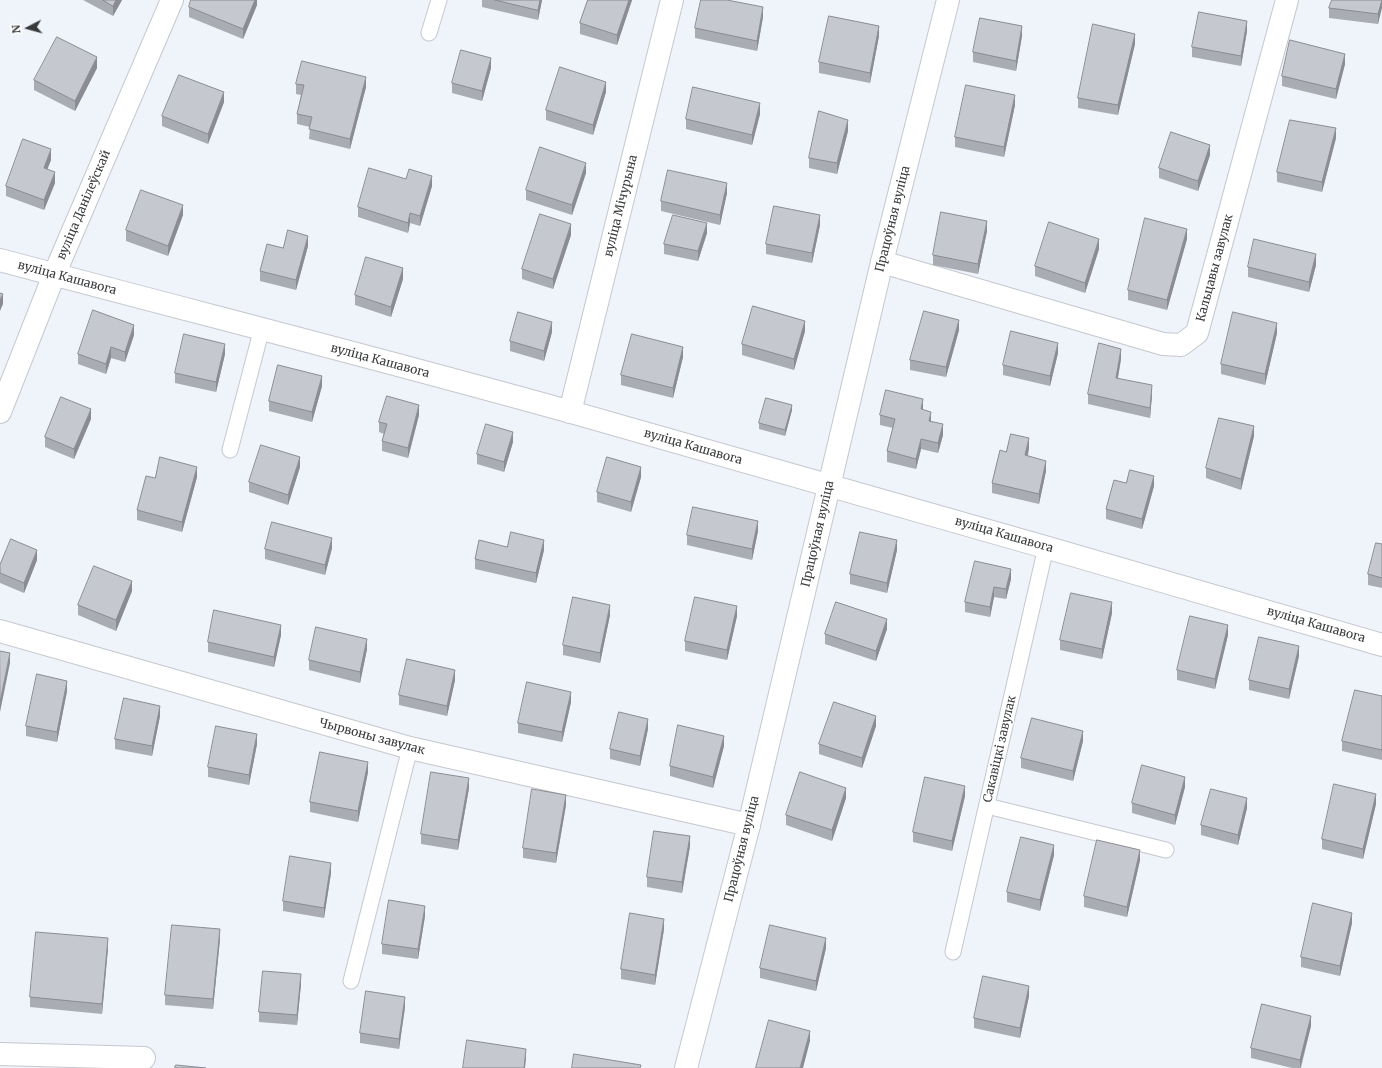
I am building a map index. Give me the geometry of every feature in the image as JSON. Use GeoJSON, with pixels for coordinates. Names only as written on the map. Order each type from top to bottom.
{"type":"FeatureCollection","features":[{"type":"Feature","properties":{"kind":"street","name":"вуліца Данілеўскай"},"geometry":{"type":"LineString","coordinates":[[0,412],[54,275],[172,0]]}},
{"type":"Feature","properties":{"kind":"street","name":"вуліца Мічурына"},"geometry":{"type":"LineString","coordinates":[[570,412],[672,0]]}},
{"type":"Feature","properties":{"kind":"street","name":"Працоўная вуліца"},"geometry":{"type":"LineString","coordinates":[[686,1068],[749,825],[882,262],[948,0]]}},
{"type":"Feature","properties":{"kind":"street","name":"Кальцавы завулак"},"geometry":{"type":"LineString","coordinates":[[882,262],[1163,344],[1181,345],[1197,333],[1287,0]]}},
{"type":"Feature","properties":{"kind":"street","name":"вуліца Кашавога"},"geometry":{"type":"LineString","coordinates":[[0,260],[262,328],[570,412],[1046,547],[1382,645]]}},
{"type":"Feature","properties":{"kind":"street","name":"Чырвоны завулак"},"geometry":{"type":"LineString","coordinates":[[0,631],[410,748],[749,825]]}},
{"type":"Feature","properties":{"kind":"street"},"geometry":{"type":"LineString","coordinates":[[0,1054],[144,1058]]}},
{"type":"Feature","properties":{"kind":"lane"},"geometry":{"type":"LineString","coordinates":[[429,33],[439,0]]}},
{"type":"Feature","properties":{"kind":"lane"},"geometry":{"type":"LineString","coordinates":[[230,450],[262,328]]}},
{"type":"Feature","properties":{"kind":"lane","name":"Сакавіцкі завулак"},"geometry":{"type":"LineString","coordinates":[[953,952],[1046,547]]}},
{"type":"Feature","properties":{"kind":"lane"},"geometry":{"type":"LineString","coordinates":[[351,981],[410,748]]}},
{"type":"Feature","properties":{"kind":"lane"},"geometry":{"type":"LineString","coordinates":[[987,806],[1166,850]]}},
{"type":"Feature","properties":{"kind":"building"},"geometry":{"type":"Polygon","coordinates":[[[103,0],[116,0],[113,6],[103,0]]]}},
{"type":"Feature","properties":{"kind":"building"},"geometry":{"type":"Polygon","coordinates":[[[191,0],[255,0],[243,29],[189,7],[191,0]]]}},
{"type":"Feature","properties":{"kind":"building"},"geometry":{"type":"Polygon","coordinates":[[[495,0],[540,0],[538,10],[495,0]]]}},
{"type":"Feature","properties":{"kind":"building"},"geometry":{"type":"Polygon","coordinates":[[[588,0],[629,0],[617,35],[580,23],[588,0]]]}},
{"type":"Feature","properties":{"kind":"building"},"geometry":{"type":"Polygon","coordinates":[[[701,0],[727,0],[763,7],[757,41],[695,28],[701,0]]]}},
{"type":"Feature","properties":{"kind":"building"},"geometry":{"type":"Polygon","coordinates":[[[1332,0],[1382,0],[1378,14],[1329,8],[1332,0]]]}},
{"type":"Feature","properties":{"kind":"building"},"geometry":{"type":"Polygon","coordinates":[[[1199,12],[1247,21],[1241,56],[1192,47],[1199,12]]]}},
{"type":"Feature","properties":{"kind":"building"},"geometry":{"type":"Polygon","coordinates":[[[829,16],[879,26],[870,73],[819,62],[829,16]]]}},
{"type":"Feature","properties":{"kind":"building"},"geometry":{"type":"Polygon","coordinates":[[[980,18],[1022,26],[1016,61],[973,52],[980,18]]]}},
{"type":"Feature","properties":{"kind":"building"},"geometry":{"type":"Polygon","coordinates":[[[1093,24],[1135,34],[1118,105],[1078,98],[1093,24]]]}},
{"type":"Feature","properties":{"kind":"building"},"geometry":{"type":"Polygon","coordinates":[[[57,37],[97,57],[75,101],[34,80],[57,37]]]}},
{"type":"Feature","properties":{"kind":"building"},"geometry":{"type":"Polygon","coordinates":[[[1290,40],[1345,54],[1336,89],[1282,76],[1290,40]]]}},
{"type":"Feature","properties":{"kind":"building"},"geometry":{"type":"Polygon","coordinates":[[[461,50],[491,58],[482,91],[452,83],[461,50]]]}},
{"type":"Feature","properties":{"kind":"building"},"geometry":{"type":"Polygon","coordinates":[[[302,61],[366,77],[350,139],[309,129],[312,117],[297,114],[304,85],[296,84],[302,61]]]}},
{"type":"Feature","properties":{"kind":"building"},"geometry":{"type":"Polygon","coordinates":[[[560,67],[606,82],[593,125],[546,110],[560,67]]]}},
{"type":"Feature","properties":{"kind":"building"},"geometry":{"type":"Polygon","coordinates":[[[179,75],[224,92],[208,134],[162,116],[179,75]]]}},
{"type":"Feature","properties":{"kind":"building"},"geometry":{"type":"Polygon","coordinates":[[[966,85],[1015,95],[1004,147],[955,137],[966,85]]]}},
{"type":"Feature","properties":{"kind":"building"},"geometry":{"type":"Polygon","coordinates":[[[693,87],[760,103],[752,135],[686,119],[693,87]]]}},
{"type":"Feature","properties":{"kind":"building"},"geometry":{"type":"Polygon","coordinates":[[[819,111],[848,120],[837,163],[809,158],[819,111]]]}},
{"type":"Feature","properties":{"kind":"building"},"geometry":{"type":"Polygon","coordinates":[[[1290,120],[1336,128],[1322,182],[1277,172],[1290,120]]]}},
{"type":"Feature","properties":{"kind":"building"},"geometry":{"type":"Polygon","coordinates":[[[1171,132],[1210,145],[1198,181],[1159,168],[1171,132]]]}},
{"type":"Feature","properties":{"kind":"building"},"geometry":{"type":"Polygon","coordinates":[[[23,139],[51,149],[44,168],[55,172],[44,200],[6,186],[23,139]]]}},
{"type":"Feature","properties":{"kind":"building"},"geometry":{"type":"Polygon","coordinates":[[[540,147],[586,163],[572,205],[526,190],[540,147]]]}},
{"type":"Feature","properties":{"kind":"building"},"geometry":{"type":"Polygon","coordinates":[[[369,168],[406,179],[409,169],[432,176],[420,216],[410,213],[408,223],[358,207],[369,168]]]}},
{"type":"Feature","properties":{"kind":"building"},"geometry":{"type":"Polygon","coordinates":[[[668,170],[727,183],[720,215],[661,201],[668,170]]]}},
{"type":"Feature","properties":{"kind":"building"},"geometry":{"type":"Polygon","coordinates":[[[141,190],[183,205],[168,246],[126,230],[141,190]]]}},
{"type":"Feature","properties":{"kind":"building"},"geometry":{"type":"Polygon","coordinates":[[[774,206],[820,215],[812,253],[766,244],[774,206]]]}},
{"type":"Feature","properties":{"kind":"building"},"geometry":{"type":"Polygon","coordinates":[[[941,212],[987,221],[978,264],[933,255],[941,212]]]}},
{"type":"Feature","properties":{"kind":"building"},"geometry":{"type":"Polygon","coordinates":[[[540,214],[571,224],[553,279],[522,269],[540,214]]]}},
{"type":"Feature","properties":{"kind":"building"},"geometry":{"type":"Polygon","coordinates":[[[673,215],[707,223],[698,251],[664,244],[673,215]]]}},
{"type":"Feature","properties":{"kind":"building"},"geometry":{"type":"Polygon","coordinates":[[[1145,218],[1187,229],[1167,300],[1128,290],[1145,218]]]}},
{"type":"Feature","properties":{"kind":"building"},"geometry":{"type":"Polygon","coordinates":[[[1049,222],[1099,239],[1085,283],[1035,266],[1049,222]]]}},
{"type":"Feature","properties":{"kind":"building"},"geometry":{"type":"Polygon","coordinates":[[[288,230],[308,236],[296,280],[260,271],[267,244],[283,248],[288,230]]]}},
{"type":"Feature","properties":{"kind":"building"},"geometry":{"type":"Polygon","coordinates":[[[1254,239],[1316,254],[1309,282],[1248,267],[1254,239]]]}},
{"type":"Feature","properties":{"kind":"building"},"geometry":{"type":"Polygon","coordinates":[[[366,257],[403,268],[391,307],[355,295],[366,257]]]}},
{"type":"Feature","properties":{"kind":"building"},"geometry":{"type":"Polygon","coordinates":[[[0,293],[3,294],[0,300],[0,293]]]}},
{"type":"Feature","properties":{"kind":"building"},"geometry":{"type":"Polygon","coordinates":[[[753,306],[805,321],[794,359],[742,344],[753,306]]]}},
{"type":"Feature","properties":{"kind":"building"},"geometry":{"type":"Polygon","coordinates":[[[93,310],[134,325],[125,352],[111,347],[106,364],[78,354],[93,310]]]}},
{"type":"Feature","properties":{"kind":"building"},"geometry":{"type":"Polygon","coordinates":[[[924,311],[959,320],[946,367],[910,360],[924,311]]]}},
{"type":"Feature","properties":{"kind":"building"},"geometry":{"type":"Polygon","coordinates":[[[518,312],[552,322],[544,351],[510,341],[518,312]]]}},
{"type":"Feature","properties":{"kind":"building"},"geometry":{"type":"Polygon","coordinates":[[[1233,312],[1277,323],[1265,374],[1221,364],[1233,312]]]}},
{"type":"Feature","properties":{"kind":"building"},"geometry":{"type":"Polygon","coordinates":[[[1011,331],[1058,343],[1050,376],[1003,365],[1011,331]]]}},
{"type":"Feature","properties":{"kind":"building"},"geometry":{"type":"Polygon","coordinates":[[[184,334],[225,344],[216,382],[175,373],[184,334]]]}},
{"type":"Feature","properties":{"kind":"building"},"geometry":{"type":"Polygon","coordinates":[[[632,334],[683,347],[673,388],[621,375],[632,334]]]}},
{"type":"Feature","properties":{"kind":"building"},"geometry":{"type":"Polygon","coordinates":[[[1099,343],[1121,349],[1116,378],[1152,385],[1150,408],[1088,394],[1099,343]]]}},
{"type":"Feature","properties":{"kind":"building"},"geometry":{"type":"Polygon","coordinates":[[[278,365],[322,376],[312,412],[269,401],[278,365]]]}},
{"type":"Feature","properties":{"kind":"building"},"geometry":{"type":"Polygon","coordinates":[[[886,390],[923,399],[921,409],[931,412],[929,421],[943,424],[938,443],[921,439],[916,459],[887,451],[895,419],[880,415],[886,390]]]}},
{"type":"Feature","properties":{"kind":"building"},"geometry":{"type":"Polygon","coordinates":[[[387,396],[419,405],[408,448],[382,441],[387,424],[379,422],[387,396]]]}},
{"type":"Feature","properties":{"kind":"building"},"geometry":{"type":"Polygon","coordinates":[[[61,397],[91,409],[74,449],[45,437],[61,397]]]}},
{"type":"Feature","properties":{"kind":"building"},"geometry":{"type":"Polygon","coordinates":[[[766,398],[792,405],[785,430],[759,423],[766,398]]]}},
{"type":"Feature","properties":{"kind":"building"},"geometry":{"type":"Polygon","coordinates":[[[1219,418],[1254,426],[1241,479],[1206,468],[1219,418]]]}},
{"type":"Feature","properties":{"kind":"building"},"geometry":{"type":"Polygon","coordinates":[[[486,424],[513,432],[504,462],[477,454],[486,424]]]}},
{"type":"Feature","properties":{"kind":"building"},"geometry":{"type":"Polygon","coordinates":[[[1011,434],[1029,438],[1025,455],[1046,461],[1039,494],[992,483],[1000,450],[1006,452],[1011,434]]]}},
{"type":"Feature","properties":{"kind":"building"},"geometry":{"type":"Polygon","coordinates":[[[261,445],[300,457],[288,495],[249,482],[261,445]]]}},
{"type":"Feature","properties":{"kind":"building"},"geometry":{"type":"Polygon","coordinates":[[[160,457],[197,467],[182,522],[137,510],[146,476],[155,478],[160,457]]]}},
{"type":"Feature","properties":{"kind":"building"},"geometry":{"type":"Polygon","coordinates":[[[607,457],[641,467],[631,502],[597,492],[607,457]]]}},
{"type":"Feature","properties":{"kind":"building"},"geometry":{"type":"Polygon","coordinates":[[[1130,470],[1154,476],[1142,519],[1106,509],[1114,480],[1126,483],[1130,470]]]}},
{"type":"Feature","properties":{"kind":"building"},"geometry":{"type":"Polygon","coordinates":[[[693,507],[758,521],[752,549],[687,535],[693,507]]]}},
{"type":"Feature","properties":{"kind":"building"},"geometry":{"type":"Polygon","coordinates":[[[272,522],[332,538],[325,565],[265,549],[272,522]]]}},
{"type":"Feature","properties":{"kind":"building"},"geometry":{"type":"Polygon","coordinates":[[[511,532],[544,540],[536,573],[475,559],[479,540],[507,547],[511,532]]]}},
{"type":"Feature","properties":{"kind":"building"},"geometry":{"type":"Polygon","coordinates":[[[860,532],[897,540],[887,583],[850,574],[860,532]]]}},
{"type":"Feature","properties":{"kind":"building"},"geometry":{"type":"Polygon","coordinates":[[[11,539],[37,550],[24,583],[0,573],[0,565],[11,539]]]}},
{"type":"Feature","properties":{"kind":"building"},"geometry":{"type":"Polygon","coordinates":[[[1376,543],[1382,544],[1382,578],[1368,574],[1376,543]]]}},
{"type":"Feature","properties":{"kind":"building"},"geometry":{"type":"Polygon","coordinates":[[[975,561],[1011,569],[1006,589],[994,587],[990,607],[965,602],[975,561]]]}},
{"type":"Feature","properties":{"kind":"building"},"geometry":{"type":"Polygon","coordinates":[[[94,566],[132,581],[116,620],[78,605],[94,566]]]}},
{"type":"Feature","properties":{"kind":"building"},"geometry":{"type":"Polygon","coordinates":[[[1071,593],[1112,602],[1102,649],[1060,640],[1071,593]]]}},
{"type":"Feature","properties":{"kind":"building"},"geometry":{"type":"Polygon","coordinates":[[[573,597],[610,605],[600,653],[563,645],[573,597]]]}},
{"type":"Feature","properties":{"kind":"building"},"geometry":{"type":"Polygon","coordinates":[[[695,597],[737,606],[727,650],[685,641],[695,597]]]}},
{"type":"Feature","properties":{"kind":"building"},"geometry":{"type":"Polygon","coordinates":[[[836,602],[887,619],[876,651],[825,634],[836,602]]]}},
{"type":"Feature","properties":{"kind":"building"},"geometry":{"type":"Polygon","coordinates":[[[214,610],[281,625],[274,657],[208,642],[214,610]]]}},
{"type":"Feature","properties":{"kind":"building"},"geometry":{"type":"Polygon","coordinates":[[[1190,616],[1228,625],[1215,679],[1177,670],[1190,616]]]}},
{"type":"Feature","properties":{"kind":"building"},"geometry":{"type":"Polygon","coordinates":[[[316,627],[367,639],[360,672],[309,660],[316,627]]]}},
{"type":"Feature","properties":{"kind":"building"},"geometry":{"type":"Polygon","coordinates":[[[1259,637],[1299,646],[1289,689],[1249,680],[1259,637]]]}},
{"type":"Feature","properties":{"kind":"building"},"geometry":{"type":"Polygon","coordinates":[[[0,651],[10,653],[0,702],[0,651]]]}},
{"type":"Feature","properties":{"kind":"building"},"geometry":{"type":"Polygon","coordinates":[[[407,659],[455,670],[447,706],[399,695],[407,659]]]}},
{"type":"Feature","properties":{"kind":"building"},"geometry":{"type":"Polygon","coordinates":[[[37,674],[67,681],[57,732],[26,726],[37,674]]]}},
{"type":"Feature","properties":{"kind":"building"},"geometry":{"type":"Polygon","coordinates":[[[527,682],[571,692],[562,732],[518,723],[527,682]]]}},
{"type":"Feature","properties":{"kind":"building"},"geometry":{"type":"Polygon","coordinates":[[[1355,690],[1382,696],[1382,750],[1342,741],[1355,690]]]}},
{"type":"Feature","properties":{"kind":"building"},"geometry":{"type":"Polygon","coordinates":[[[124,698],[160,706],[152,746],[115,739],[124,698]]]}},
{"type":"Feature","properties":{"kind":"building"},"geometry":{"type":"Polygon","coordinates":[[[834,702],[876,716],[862,758],[819,744],[834,702]]]}},
{"type":"Feature","properties":{"kind":"building"},"geometry":{"type":"Polygon","coordinates":[[[619,712],[648,719],[640,756],[610,749],[619,712]]]}},
{"type":"Feature","properties":{"kind":"building"},"geometry":{"type":"Polygon","coordinates":[[[1032,718],[1083,731],[1073,771],[1021,758],[1032,718]]]}},
{"type":"Feature","properties":{"kind":"building"},"geometry":{"type":"Polygon","coordinates":[[[678,725],[724,736],[713,777],[670,766],[678,725]]]}},
{"type":"Feature","properties":{"kind":"building"},"geometry":{"type":"Polygon","coordinates":[[[216,726],[257,734],[249,775],[208,767],[216,726]]]}},
{"type":"Feature","properties":{"kind":"building"},"geometry":{"type":"Polygon","coordinates":[[[320,752],[368,762],[358,811],[310,802],[320,752]]]}},
{"type":"Feature","properties":{"kind":"building"},"geometry":{"type":"Polygon","coordinates":[[[1142,765],[1185,777],[1175,815],[1132,803],[1142,765]]]}},
{"type":"Feature","properties":{"kind":"building"},"geometry":{"type":"Polygon","coordinates":[[[431,772],[469,778],[458,840],[421,834],[431,772]]]}},
{"type":"Feature","properties":{"kind":"building"},"geometry":{"type":"Polygon","coordinates":[[[800,772],[846,788],[832,830],[786,815],[800,772]]]}},
{"type":"Feature","properties":{"kind":"building"},"geometry":{"type":"Polygon","coordinates":[[[925,777],[965,786],[952,841],[913,832],[925,777]]]}},
{"type":"Feature","properties":{"kind":"building"},"geometry":{"type":"Polygon","coordinates":[[[1334,784],[1376,794],[1363,849],[1322,839],[1334,784]]]}},
{"type":"Feature","properties":{"kind":"building"},"geometry":{"type":"Polygon","coordinates":[[[532,789],[566,795],[556,853],[523,848],[532,789]]]}},
{"type":"Feature","properties":{"kind":"building"},"geometry":{"type":"Polygon","coordinates":[[[1211,789],[1247,798],[1238,835],[1201,825],[1211,789]]]}},
{"type":"Feature","properties":{"kind":"building"},"geometry":{"type":"Polygon","coordinates":[[[654,831],[690,836],[682,882],[647,877],[654,831]]]}},
{"type":"Feature","properties":{"kind":"building"},"geometry":{"type":"Polygon","coordinates":[[[1021,837],[1054,845],[1040,900],[1007,892],[1021,837]]]}},
{"type":"Feature","properties":{"kind":"building"},"geometry":{"type":"Polygon","coordinates":[[[1097,840],[1140,850],[1127,907],[1084,896],[1097,840]]]}},
{"type":"Feature","properties":{"kind":"building"},"geometry":{"type":"Polygon","coordinates":[[[290,856],[331,863],[324,908],[283,901],[290,856]]]}},
{"type":"Feature","properties":{"kind":"building"},"geometry":{"type":"Polygon","coordinates":[[[389,900],[425,906],[418,949],[382,944],[389,900]]]}},
{"type":"Feature","properties":{"kind":"building"},"geometry":{"type":"Polygon","coordinates":[[[1313,903],[1352,913],[1340,966],[1301,957],[1313,903]]]}},
{"type":"Feature","properties":{"kind":"building"},"geometry":{"type":"Polygon","coordinates":[[[630,913],[664,919],[655,975],[621,969],[630,913]]]}},
{"type":"Feature","properties":{"kind":"building"},"geometry":{"type":"Polygon","coordinates":[[[172,925],[220,929],[213,999],[165,995],[172,925]]]}},
{"type":"Feature","properties":{"kind":"building"},"geometry":{"type":"Polygon","coordinates":[[[770,925],[826,938],[816,981],[760,968],[770,925]]]}},
{"type":"Feature","properties":{"kind":"building"},"geometry":{"type":"Polygon","coordinates":[[[36,932],[108,938],[102,1004],[30,997],[36,932]]]}},
{"type":"Feature","properties":{"kind":"building"},"geometry":{"type":"Polygon","coordinates":[[[263,971],[301,974],[297,1015],[259,1012],[263,971]]]}},
{"type":"Feature","properties":{"kind":"building"},"geometry":{"type":"Polygon","coordinates":[[[983,976],[1029,986],[1020,1028],[974,1018],[983,976]]]}},
{"type":"Feature","properties":{"kind":"building"},"geometry":{"type":"Polygon","coordinates":[[[366,991],[405,997],[399,1039],[360,1033],[366,991]]]}},
{"type":"Feature","properties":{"kind":"building"},"geometry":{"type":"Polygon","coordinates":[[[1262,1004],[1311,1016],[1300,1060],[1251,1048],[1262,1004]]]}},
{"type":"Feature","properties":{"kind":"building"},"geometry":{"type":"Polygon","coordinates":[[[769,1020],[810,1031],[800,1068],[756,1068],[769,1020]]]}},
{"type":"Feature","properties":{"kind":"building"},"geometry":{"type":"Polygon","coordinates":[[[467,1040],[526,1049],[524,1068],[463,1068],[467,1040]]]}},
{"type":"Feature","properties":{"kind":"building"},"geometry":{"type":"Polygon","coordinates":[[[574,1054],[641,1065],[640,1068],[572,1068],[574,1054]]]}},
{"type":"Feature","properties":{"kind":"building"},"geometry":{"type":"Polygon","coordinates":[[[176,1065],[206,1068],[175,1068],[176,1065]]]}}]}
